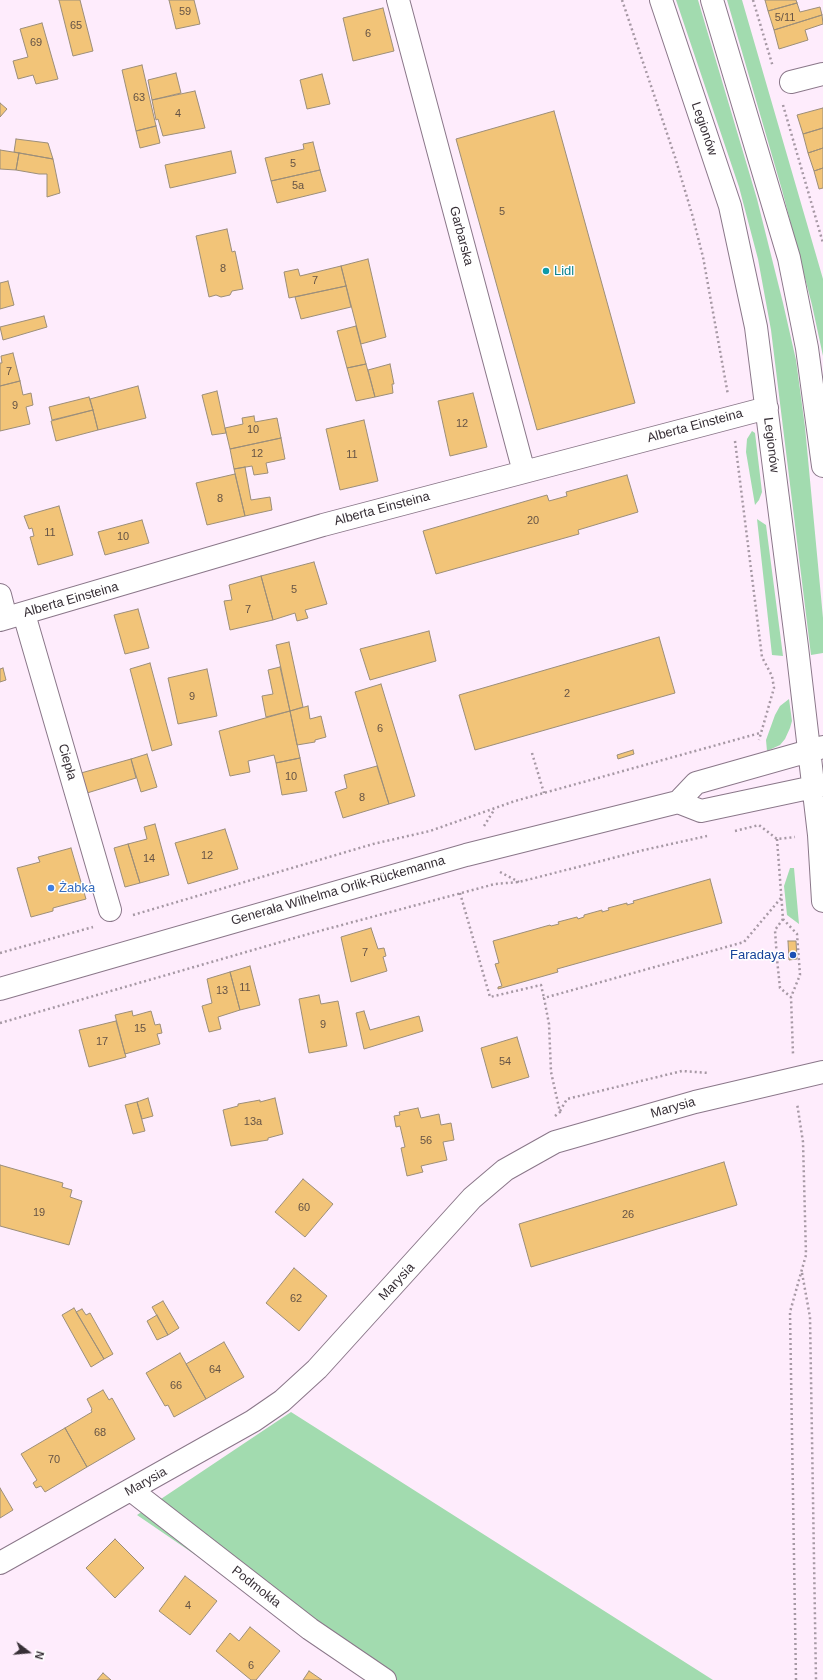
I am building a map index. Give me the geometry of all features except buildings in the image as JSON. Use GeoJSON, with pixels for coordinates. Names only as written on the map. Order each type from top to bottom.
{"type":"FeatureCollection","features":[{"type":"Feature","properties":{"kind":"street","name":"Garbarska"},"geometry":{"type":"LineString","coordinates":[[398,0],[524,472]]}},
{"type":"Feature","properties":{"kind":"street","name":"Legionów"},"geometry":{"type":"LineString","coordinates":[[661,0],[730,206],[756,327],[816,749],[823,901]]}},
{"type":"Feature","properties":{"kind":"street"},"geometry":{"type":"LineString","coordinates":[[712,0],[790,258],[807,348],[823,466]]}},
{"type":"Feature","properties":{"kind":"street"},"geometry":{"type":"LineString","coordinates":[[782,84],[823,74]]}},
{"type":"Feature","properties":{"kind":"street","name":"Alberta Einsteina"},"geometry":{"type":"LineString","coordinates":[[10,618],[323,525],[767,408]]}},
{"type":"Feature","properties":{"kind":"street","name":"Ciepła"},"geometry":{"type":"LineString","coordinates":[[0,595],[10,618],[112,917]]}},
{"type":"Feature","properties":{"kind":"street"},"geometry":{"type":"LineString","coordinates":[[816,749],[696,783],[678,802],[701,811],[818,786]]}},
{"type":"Feature","properties":{"kind":"street","name":"Generała Wilhelma Orlik-Rückemanna"},"geometry":{"type":"LineString","coordinates":[[0,989],[466,855],[678,802]]}},
{"type":"Feature","properties":{"kind":"street","name":"Marysia"},"geometry":{"type":"LineString","coordinates":[[0,1563],[253,1421],[282,1401],[317,1369],[472,1198],[505,1170],[555,1142],[695,1102],[823,1072]]}},
{"type":"Feature","properties":{"kind":"street","name":"Podmokła"},"geometry":{"type":"LineString","coordinates":[[131,1490],[310,1629],[385,1680]]}},
{"type":"Feature","properties":{"kind":"path"},"geometry":{"type":"LineString","coordinates":[[622,0],[675,157],[692,214],[703,257],[729,401]]}},
{"type":"Feature","properties":{"kind":"path"},"geometry":{"type":"LineString","coordinates":[[753,0],[782,84],[823,243]]}},
{"type":"Feature","properties":{"kind":"path"},"geometry":{"type":"LineString","coordinates":[[734,438],[762,657],[772,676],[774,688],[760,733],[758,746]]}},
{"type":"Feature","properties":{"kind":"path"},"geometry":{"type":"LineString","coordinates":[[0,953],[112,917],[373,844],[430,831],[515,801],[760,733]]}},
{"type":"Feature","properties":{"kind":"path"},"geometry":{"type":"LineString","coordinates":[[532,753],[544,793]]}},
{"type":"Feature","properties":{"kind":"path"},"geometry":{"type":"LineString","coordinates":[[730,832],[759,826],[777,839],[794,837]]}},
{"type":"Feature","properties":{"kind":"path"},"geometry":{"type":"LineString","coordinates":[[0,1023],[312,933],[460,893],[495,884],[519,882],[644,850],[708,836]]}},
{"type":"Feature","properties":{"kind":"path"},"geometry":{"type":"LineString","coordinates":[[777,839],[783,918],[797,934],[800,975],[791,997],[794,1061]]}},
{"type":"Feature","properties":{"kind":"path"},"geometry":{"type":"LineString","coordinates":[[460,893],[490,997],[541,985],[550,1024],[551,1072],[560,1112]]}},
{"type":"Feature","properties":{"kind":"path"},"geometry":{"type":"LineString","coordinates":[[544,998],[744,942],[781,898]]}},
{"type":"Feature","properties":{"kind":"path"},"geometry":{"type":"LineString","coordinates":[[783,918],[774,930],[780,988],[791,997]]}},
{"type":"Feature","properties":{"kind":"path"},"geometry":{"type":"LineString","coordinates":[[549,1121],[560,1112],[567,1099],[682,1071],[714,1073]]}},
{"type":"Feature","properties":{"kind":"path"},"geometry":{"type":"LineString","coordinates":[[796,1098],[803,1142],[806,1255],[790,1312],[796,1680]]}},
{"type":"Feature","properties":{"kind":"path"},"geometry":{"type":"LineString","coordinates":[[802,1270],[810,1317],[816,1680]]}},
{"type":"Feature","properties":{"kind":"green space"},"geometry":{"type":"Polygon","coordinates":[[[676,0],[698,0],[757,199],[796,360],[805,427],[823,618],[823,653],[811,655],[771,330],[758,259],[739,187],[676,0]]]}},
{"type":"Feature","properties":{"kind":"green space"},"geometry":{"type":"Polygon","coordinates":[[[727,0],[742,0],[823,279],[823,356],[812,305],[782,190],[727,0]]]}},
{"type":"Feature","properties":{"kind":"green space"},"geometry":{"type":"Polygon","coordinates":[[[752,431],[755,433],[762,492],[755,505],[746,452],[747,439],[752,431]]]}},
{"type":"Feature","properties":{"kind":"green space"},"geometry":{"type":"Polygon","coordinates":[[[757,519],[766,525],[783,656],[772,655],[757,519]]]}},
{"type":"Feature","properties":{"kind":"green space"},"geometry":{"type":"Polygon","coordinates":[[[789,699],[792,721],[790,728],[785,739],[780,745],[767,751],[766,740],[775,715],[780,706],[789,699]]]}},
{"type":"Feature","properties":{"kind":"green space"},"geometry":{"type":"Polygon","coordinates":[[[790,868],[794,868],[799,924],[787,915],[784,886],[790,868]]]}},
{"type":"Feature","properties":{"kind":"green space"},"geometry":{"type":"Polygon","coordinates":[[[291,1412],[713,1680],[378,1680],[137,1515],[291,1412]]]}},
{"type":"Feature","properties":{"kind":"place","name":"Lidl"},"geometry":{"type":"Point","coordinates":[546,271]}},
{"type":"Feature","properties":{"kind":"place","name":"Żabka"},"geometry":{"type":"Point","coordinates":[51,888]}},
{"type":"Feature","properties":{"kind":"place","name":"Faradaya"},"geometry":{"type":"Point","coordinates":[793,955]}}]}
